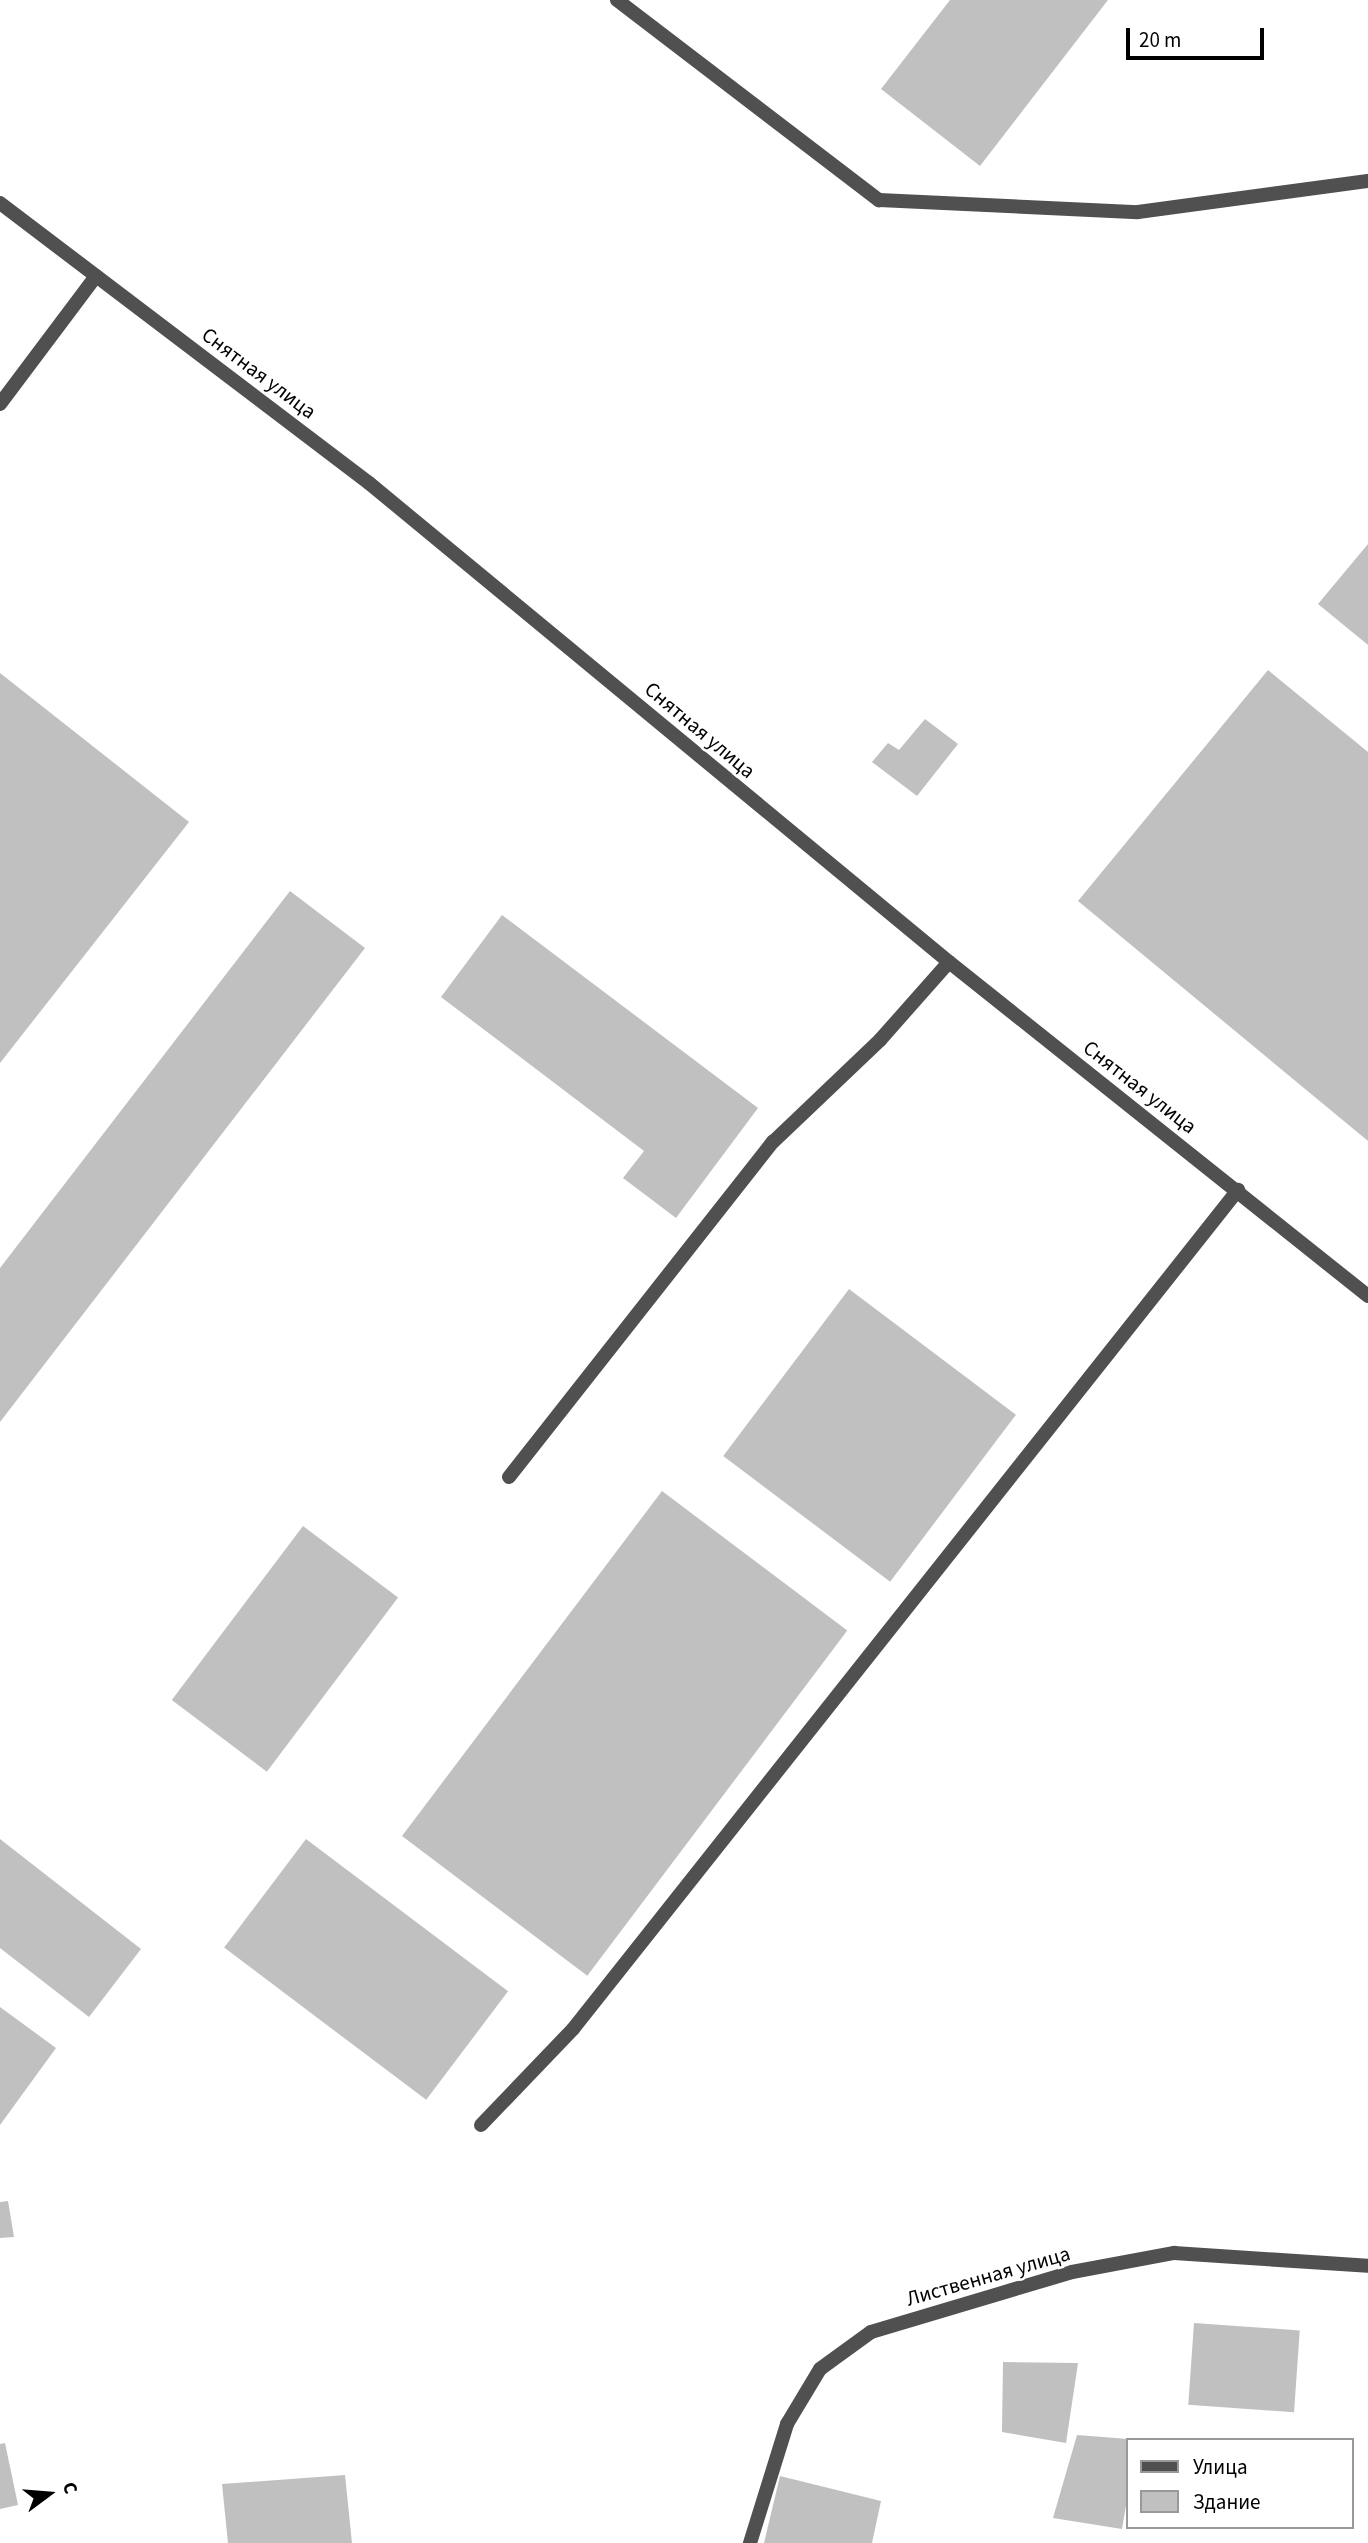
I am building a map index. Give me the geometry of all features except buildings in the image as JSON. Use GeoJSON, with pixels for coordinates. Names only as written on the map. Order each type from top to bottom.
{"type":"FeatureCollection","features":[{"type":"Feature","properties":{"kind":"street"},"geometry":{"type":"LineString","coordinates":[[617,0],[879,200],[1138,212],[1368,181]]}},
{"type":"Feature","properties":{"kind":"street","name":"Снятная улица"},"geometry":{"type":"LineString","coordinates":[[0,203],[369,484],[949,962],[1368,1296]]}},
{"type":"Feature","properties":{"kind":"street"},"geometry":{"type":"LineString","coordinates":[[0,404],[96,276]]}},
{"type":"Feature","properties":{"kind":"street"},"geometry":{"type":"LineString","coordinates":[[509,1478],[773,1142],[880,1041],[949,962]]}},
{"type":"Feature","properties":{"kind":"street"},"geometry":{"type":"LineString","coordinates":[[481,2125],[573,2029],[1238,1190]]}},
{"type":"Feature","properties":{"kind":"street","name":"Лиственная улица"},"geometry":{"type":"LineString","coordinates":[[750,2543],[787,2424],[820,2369],[871,2332],[1072,2272],[1174,2253],[1368,2266]]}}]}
